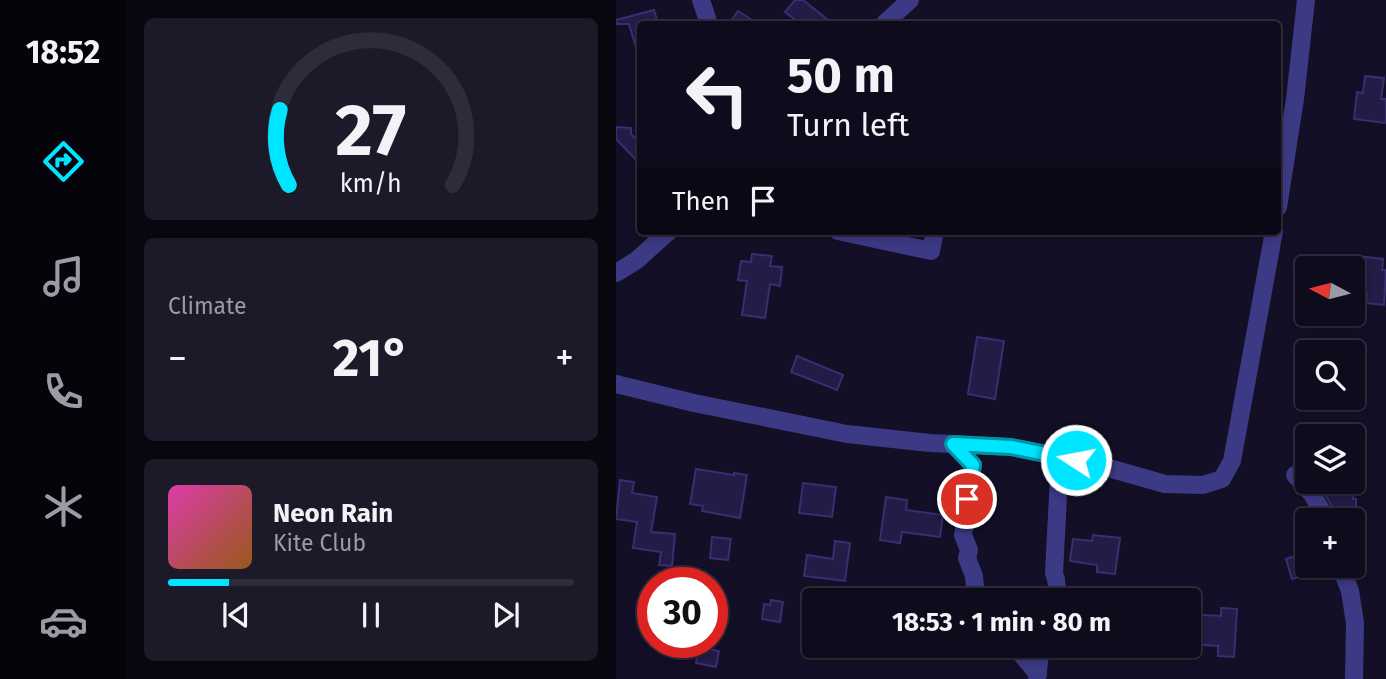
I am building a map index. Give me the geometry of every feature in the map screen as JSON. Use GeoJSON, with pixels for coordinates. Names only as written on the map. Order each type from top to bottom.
{"type":"FeatureCollection","features":[{"type":"Feature","properties":{"kind":"street"},"geometry":{"type":"LineString","coordinates":[[701,0],[708,21]]}},
{"type":"Feature","properties":{"kind":"street"},"geometry":{"type":"LineString","coordinates":[[887,21],[910,0]]}},
{"type":"Feature","properties":{"kind":"street"},"geometry":{"type":"LineString","coordinates":[[1281,187],[1306,0]]}},
{"type":"Feature","properties":{"kind":"street"},"geometry":{"type":"LineString","coordinates":[[616,273],[637,260],[664,235]]}},
{"type":"Feature","properties":{"kind":"street"},"geometry":{"type":"LineString","coordinates":[[857,235],[931,251],[934,235]]}},
{"type":"Feature","properties":{"kind":"street"},"geometry":{"type":"LineString","coordinates":[[616,384],[847,434],[1011,447],[1166,484],[1203,485],[1222,479],[1232,461],[1273,235]]}},
{"type":"Feature","properties":{"kind":"street"},"geometry":{"type":"LineString","coordinates":[[953,444],[973,465],[963,535],[969,550],[967,558],[974,576],[975,588]]}},
{"type":"Feature","properties":{"kind":"street"},"geometry":{"type":"LineString","coordinates":[[1056,588],[1054,573],[1060,457]]}},
{"type":"Feature","properties":{"kind":"street"},"geometry":{"type":"LineString","coordinates":[[1345,578],[1355,623],[1354,679]]}},
{"type":"Feature","properties":{"kind":"street"},"geometry":{"type":"LineString","coordinates":[[1024,658],[1037,676]]}},
{"type":"Feature","properties":{"kind":"street"},"geometry":{"type":"LineString","coordinates":[[1037,676],[1039,658]]}},
{"type":"Feature","properties":{"kind":"building"},"geometry":{"type":"Polygon","coordinates":[[[795,0],[803,0],[829,21],[797,21],[785,12],[795,0]]]}},
{"type":"Feature","properties":{"kind":"building"},"geometry":{"type":"Polygon","coordinates":[[[654,10],[657,21],[637,21],[637,51],[629,24],[616,24],[616,20],[654,10]]]}},
{"type":"Feature","properties":{"kind":"building"},"geometry":{"type":"Polygon","coordinates":[[[738,11],[753,21],[731,21],[738,11]]]}},
{"type":"Feature","properties":{"kind":"building"},"geometry":{"type":"Polygon","coordinates":[[[1365,76],[1384,78],[1381,99],[1386,99],[1386,123],[1354,119],[1357,92],[1363,93],[1365,76]]]}},
{"type":"Feature","properties":{"kind":"building"},"geometry":{"type":"Polygon","coordinates":[[[616,127],[631,128],[631,134],[637,141],[637,161],[616,139],[616,127]]]}},
{"type":"Feature","properties":{"kind":"building"},"geometry":{"type":"Polygon","coordinates":[[[752,254],[772,256],[770,266],[782,267],[780,286],[770,284],[765,318],[742,315],[747,281],[738,280],[741,261],[751,262],[752,254]]]}},
{"type":"Feature","properties":{"kind":"building"},"geometry":{"type":"Polygon","coordinates":[[[1365,257],[1383,259],[1382,270],[1386,270],[1384,305],[1366,303],[1365,257]]]}},
{"type":"Feature","properties":{"kind":"building"},"geometry":{"type":"Polygon","coordinates":[[[977,337],[1004,341],[995,399],[968,394],[977,337]]]}},
{"type":"Feature","properties":{"kind":"building"},"geometry":{"type":"Polygon","coordinates":[[[797,356],[843,375],[837,390],[791,372],[797,356]]]}},
{"type":"Feature","properties":{"kind":"building"},"geometry":{"type":"Polygon","coordinates":[[[696,469],[747,475],[740,518],[702,511],[703,506],[690,504],[696,469]]]}},
{"type":"Feature","properties":{"kind":"building"},"geometry":{"type":"Polygon","coordinates":[[[620,480],[634,482],[632,493],[657,497],[651,532],[675,534],[672,566],[659,565],[661,552],[633,548],[637,522],[616,519],[620,480]]]}},
{"type":"Feature","properties":{"kind":"building"},"geometry":{"type":"Polygon","coordinates":[[[803,483],[836,487],[832,517],[799,513],[803,483]]]}},
{"type":"Feature","properties":{"kind":"building"},"geometry":{"type":"Polygon","coordinates":[[[1325,494],[1353,494],[1353,499],[1356,499],[1356,508],[1333,508],[1325,494]]]}},
{"type":"Feature","properties":{"kind":"building"},"geometry":{"type":"Polygon","coordinates":[[[886,497],[907,500],[906,510],[943,515],[940,537],[902,532],[900,543],[880,540],[886,497]]]}},
{"type":"Feature","properties":{"kind":"building"},"geometry":{"type":"Polygon","coordinates":[[[1093,535],[1120,538],[1115,574],[1097,572],[1097,565],[1070,561],[1073,539],[1092,541],[1093,535]]]}},
{"type":"Feature","properties":{"kind":"building"},"geometry":{"type":"Polygon","coordinates":[[[712,537],[731,539],[728,560],[710,558],[712,537]]]}},
{"type":"Feature","properties":{"kind":"building"},"geometry":{"type":"Polygon","coordinates":[[[835,541],[850,543],[845,581],[804,576],[807,555],[833,559],[835,541]]]}},
{"type":"Feature","properties":{"kind":"building"},"geometry":{"type":"Polygon","coordinates":[[[1295,556],[1296,578],[1292,579],[1286,559],[1295,556]]]}},
{"type":"Feature","properties":{"kind":"building"},"geometry":{"type":"Polygon","coordinates":[[[771,600],[783,602],[780,622],[762,619],[764,604],[770,605],[771,600]]]}},
{"type":"Feature","properties":{"kind":"building"},"geometry":{"type":"Polygon","coordinates":[[[1221,608],[1237,609],[1234,657],[1218,656],[1218,646],[1201,645],[1201,615],[1221,616],[1221,608]]]}},
{"type":"Feature","properties":{"kind":"building"},"geometry":{"type":"Polygon","coordinates":[[[697,658],[718,658],[716,667],[696,663],[697,658]]]}},
{"type":"Feature","properties":{"kind":"route"},"geometry":{"type":"LineString","coordinates":[[967,499],[973,465],[953,444],[1011,447],[1076,460]]}}]}
